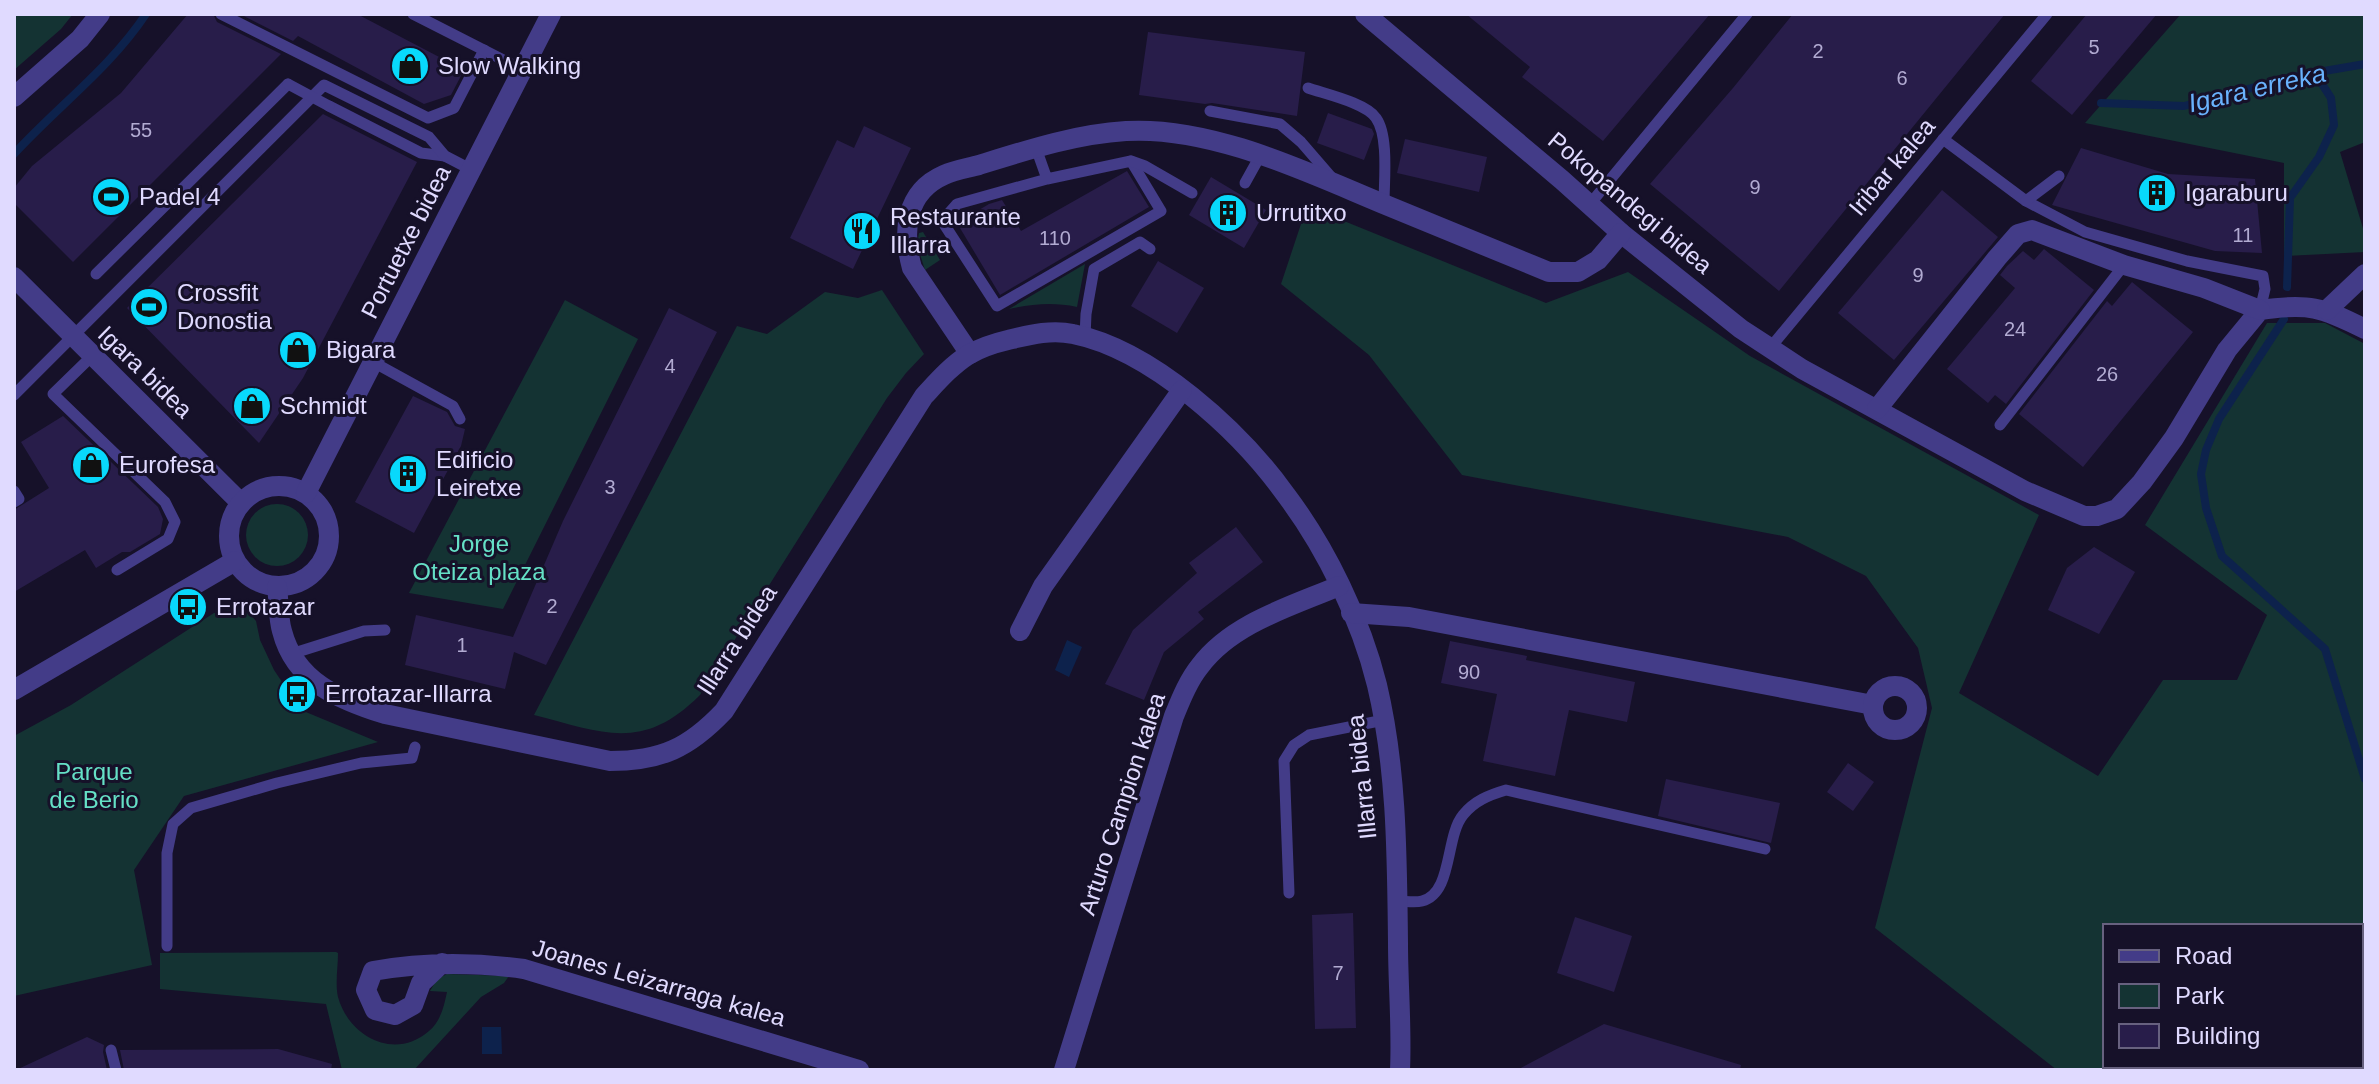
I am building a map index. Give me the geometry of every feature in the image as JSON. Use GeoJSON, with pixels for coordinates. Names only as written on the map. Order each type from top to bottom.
{"type":"FeatureCollection","features":[{"type":"Feature","properties":{"kind":"street"},"geometry":{"type":"LineString","coordinates":[[14,97],[80,39],[100,14]]}},
{"type":"Feature","properties":{"kind":"street","name":"Portuetxe bidea"},"geometry":{"type":"LineString","coordinates":[[306,493],[551,14]]}},
{"type":"Feature","properties":{"kind":"street","name":"Pokopandegi bidea"},"geometry":{"type":"LineString","coordinates":[[1365,14],[1621,233],[1741,329],[1802,369],[2025,491],[2084,516],[2097,516],[2117,509],[2142,482],[2174,438],[2227,350],[2260,310]]}},
{"type":"Feature","properties":{"kind":"street"},"geometry":{"type":"LineString","coordinates":[[970,354],[912,268],[907,223],[911,210],[923,190],[943,175],[1074,138],[1127,131],[1207,137],[1339,185],[1549,272],[1578,272],[1598,260],[1621,233]]}},
{"type":"Feature","properties":{"kind":"street"},"geometry":{"type":"LineString","coordinates":[[1877,409],[2018,234],[2032,230],[2124,265],[2204,288],[2260,310],[2301,306],[2327,310],[2365,329]]}},
{"type":"Feature","properties":{"kind":"street"},"geometry":{"type":"LineString","coordinates":[[2327,310],[2365,274]]}},
{"type":"Feature","properties":{"kind":"street","name":"Igara bidea"},"geometry":{"type":"LineString","coordinates":[[14,277],[241,503]]}},
{"type":"Feature","properties":{"kind":"street","name":"Illarra bidea"},"geometry":{"type":"LineString","coordinates":[[277,587],[281,631],[291,654],[308,676],[348,703],[385,714],[610,761],[639,761],[667,754],[689,743],[724,711],[924,396],[945,373],[970,354],[1039,332],[1071,333],[1107,343],[1143,362],[1182,390],[1254,455],[1316,540],[1368,651],[1384,720],[1394,810],[1400,1070]]}},
{"type":"Feature","properties":{"kind":"street"},"geometry":{"type":"LineString","coordinates":[[1020,631],[1043,586],[1182,390]]}},
{"type":"Feature","properties":{"kind":"street"},"geometry":{"type":"LineString","coordinates":[[293,487],[306,493],[327,518],[330,535],[328,551],[309,577],[294,585],[277,587],[260,584],[245,574],[229,546],[228,531],[233,516],[241,503],[265,488],[293,487]]}},
{"type":"Feature","properties":{"kind":"street"},"geometry":{"type":"LineString","coordinates":[[14,690],[235,561]]}},
{"type":"Feature","properties":{"kind":"street","name":"Arturo Campion kalea"},"geometry":{"type":"LineString","coordinates":[[1064,1070],[1174,716],[1185,690],[1200,665],[1219,645],[1245,627],[1339,586]]}},
{"type":"Feature","properties":{"kind":"street"},"geometry":{"type":"LineString","coordinates":[[1351,613],[1409,617],[1873,705]]}},
{"type":"Feature","properties":{"kind":"street","name":"Joanes Leizarraga kalea"},"geometry":{"type":"LineString","coordinates":[[442,963],[524,969],[859,1070]]}},
{"type":"Feature","properties":{"kind":"lane"},"geometry":{"type":"LineString","coordinates":[[221,14],[428,118],[454,108],[484,50]]}},
{"type":"Feature","properties":{"kind":"lane"},"geometry":{"type":"LineString","coordinates":[[413,14],[523,70]]}},
{"type":"Feature","properties":{"kind":"lane"},"geometry":{"type":"LineString","coordinates":[[1590,204],[1747,14]]}},
{"type":"Feature","properties":{"kind":"lane","name":"Iribar kalea"},"geometry":{"type":"LineString","coordinates":[[1770,348],[2047,14]]}},
{"type":"Feature","properties":{"kind":"lane"},"geometry":{"type":"LineString","coordinates":[[96,274],[288,84],[421,153],[445,156],[472,170]]}},
{"type":"Feature","properties":{"kind":"lane"},"geometry":{"type":"LineString","coordinates":[[14,395],[324,85],[429,137],[445,156]]}},
{"type":"Feature","properties":{"kind":"lane"},"geometry":{"type":"LineString","coordinates":[[1308,88],[1359,106],[1376,116],[1383,137],[1384,204]]}},
{"type":"Feature","properties":{"kind":"lane"},"geometry":{"type":"LineString","coordinates":[[1210,111],[1280,124],[1301,142],[1339,185]]}},
{"type":"Feature","properties":{"kind":"lane"},"geometry":{"type":"LineString","coordinates":[[1943,139],[2026,201],[2085,232],[2187,261],[2263,276],[2265,289],[2260,310]]}},
{"type":"Feature","properties":{"kind":"lane"},"geometry":{"type":"LineString","coordinates":[[1036,148],[1047,179]]}},
{"type":"Feature","properties":{"kind":"lane"},"geometry":{"type":"LineString","coordinates":[[1245,183],[1260,156]]}},
{"type":"Feature","properties":{"kind":"lane"},"geometry":{"type":"LineString","coordinates":[[1131,161],[1161,211],[997,306],[942,221],[957,204],[1047,179],[1131,161],[1192,193]]}},
{"type":"Feature","properties":{"kind":"lane"},"geometry":{"type":"LineString","coordinates":[[2026,201],[2059,176]]}},
{"type":"Feature","properties":{"kind":"lane"},"geometry":{"type":"LineString","coordinates":[[1085,337],[1094,269],[1140,242],[1150,249]]}},
{"type":"Feature","properties":{"kind":"lane"},"geometry":{"type":"LineString","coordinates":[[2000,425],[2124,265]]}},
{"type":"Feature","properties":{"kind":"lane"},"geometry":{"type":"LineString","coordinates":[[92,356],[53,394],[165,502],[175,522],[168,539],[117,570]]}},
{"type":"Feature","properties":{"kind":"lane"},"geometry":{"type":"LineString","coordinates":[[373,362],[453,406],[460,419]]}},
{"type":"Feature","properties":{"kind":"lane"},"geometry":{"type":"LineString","coordinates":[[14,491],[19,499],[14,502]]}},
{"type":"Feature","properties":{"kind":"lane"},"geometry":{"type":"LineString","coordinates":[[291,654],[364,631],[385,630]]}},
{"type":"Feature","properties":{"kind":"lane"},"geometry":{"type":"LineString","coordinates":[[1289,893],[1284,761],[1294,745],[1309,735],[1384,720]]}},
{"type":"Feature","properties":{"kind":"lane"},"geometry":{"type":"LineString","coordinates":[[167,946],[167,853],[173,824],[191,808],[361,763],[412,758],[415,747]]}},
{"type":"Feature","properties":{"kind":"lane"},"geometry":{"type":"LineString","coordinates":[[1397,901],[1422,901],[1434,894],[1443,882],[1454,830],[1462,816],[1474,804],[1506,790],[1765,849]]}},
{"type":"Feature","properties":{"kind":"lane"},"geometry":{"type":"LineString","coordinates":[[111,1050],[116,1070]]}},
{"type":"Feature","properties":{"kind":"green space"},"geometry":{"type":"Polygon","coordinates":[[[14,14],[73,14],[61,29],[14,70],[14,14]]]}},
{"type":"Feature","properties":{"kind":"green space"},"geometry":{"type":"Polygon","coordinates":[[[2181,14],[2365,14],[2365,142],[2340,152],[2365,235],[2365,252],[2284,256],[2284,163],[2085,123],[2181,14]]]}},
{"type":"Feature","properties":{"kind":"green space"},"geometry":{"type":"Polygon","coordinates":[[[1307,206],[1546,303],[1628,272],[1750,356],[2039,515],[1959,693],[2098,776],[2163,680],[2237,680],[2267,615],[2145,525],[2267,323],[2325,323],[2365,344],[2365,1070],[2057,1070],[1875,928],[1932,708],[1918,648],[1866,576],[1788,537],[1462,475],[1369,355],[1281,284],[1307,206]]]}},
{"type":"Feature","properties":{"kind":"green space"},"geometry":{"type":"Polygon","coordinates":[[[923,232],[940,260],[925,270],[917,245],[919,233],[923,232]]]}},
{"type":"Feature","properties":{"kind":"green space"},"geometry":{"type":"Polygon","coordinates":[[[1085,264],[1077,307],[1043,304],[1009,309],[1085,264]]]}},
{"type":"Feature","properties":{"kind":"green space"},"geometry":{"type":"Polygon","coordinates":[[[882,290],[924,354],[887,398],[700,695],[660,725],[641,731],[602,732],[534,715],[737,326],[767,334],[825,292],[858,298],[882,290]]]}},
{"type":"Feature","properties":{"kind":"green space","name":"Jorge Oteiza plaza"},"geometry":{"type":"Polygon","coordinates":[[[565,300],[638,339],[503,609],[409,593],[565,300]]]}},
{"type":"Feature","properties":{"kind":"green space"},"geometry":{"type":"Polygon","coordinates":[[[271,504],[283,504],[299,513],[306,523],[306,547],[299,557],[283,566],[271,566],[251,552],[246,541],[246,529],[260,509],[271,504]]]}},
{"type":"Feature","properties":{"kind":"green space","name":"Parque de Berio"},"geometry":{"type":"Polygon","coordinates":[[[237,608],[248,612],[256,621],[260,640],[274,670],[301,710],[378,742],[184,796],[134,870],[152,965],[14,996],[14,736],[71,705],[214,613],[237,608]]]}},
{"type":"Feature","properties":{"kind":"green space"},"geometry":{"type":"Polygon","coordinates":[[[336,952],[337,992],[344,1011],[363,1033],[388,1044],[416,1040],[436,1023],[447,992],[430,991],[437,979],[447,974],[509,976],[504,983],[481,997],[414,1070],[342,1070],[326,1004],[160,989],[160,953],[336,952]]]}},
{"type":"Feature","properties":{"kind":"water"},"geometry":{"type":"Polygon","coordinates":[[[1067,640],[1082,647],[1069,677],[1055,670],[1067,640]]]}},
{"type":"Feature","properties":{"kind":"water"},"geometry":{"type":"Polygon","coordinates":[[[482,1027],[501,1027],[502,1054],[482,1054],[482,1027]]]}},
{"type":"Feature","properties":{"kind":"building"},"geometry":{"type":"Polygon","coordinates":[[[188,14],[213,14],[217,22],[281,54],[73,262],[14,203],[14,188],[32,166],[121,93],[188,14]]]}},
{"type":"Feature","properties":{"kind":"building"},"geometry":{"type":"Polygon","coordinates":[[[240,14],[357,14],[464,70],[451,95],[424,104],[298,36],[293,41],[240,14]]]}},
{"type":"Feature","properties":{"kind":"building"},"geometry":{"type":"Polygon","coordinates":[[[1466,14],[1710,14],[1603,141],[1522,77],[1530,67],[1466,14]]]}},
{"type":"Feature","properties":{"kind":"building"},"geometry":{"type":"Polygon","coordinates":[[[1793,14],[2005,14],[1779,291],[1650,184],[1793,14]]]}},
{"type":"Feature","properties":{"kind":"building"},"geometry":{"type":"Polygon","coordinates":[[[2087,14],[2157,14],[2072,115],[2031,81],[2087,14]]]}},
{"type":"Feature","properties":{"kind":"building"},"geometry":{"type":"Polygon","coordinates":[[[1148,32],[1305,52],[1297,116],[1139,95],[1148,32]]]}},
{"type":"Feature","properties":{"kind":"building"},"geometry":{"type":"Polygon","coordinates":[[[1328,113],[1372,129],[1374,134],[1364,160],[1317,143],[1328,113]]]}},
{"type":"Feature","properties":{"kind":"building"},"geometry":{"type":"Polygon","coordinates":[[[323,114],[417,162],[303,378],[259,443],[127,308],[323,114]]]}},
{"type":"Feature","properties":{"kind":"building"},"geometry":{"type":"Polygon","coordinates":[[[864,126],[911,148],[853,269],[790,238],[837,140],[854,148],[864,126]]]}},
{"type":"Feature","properties":{"kind":"building"},"geometry":{"type":"Polygon","coordinates":[[[1405,139],[1487,157],[1479,192],[1397,173],[1405,139]]]}},
{"type":"Feature","properties":{"kind":"building","name":"Igaraburu"},"geometry":{"type":"Polygon","coordinates":[[[2081,148],[2168,174],[2255,179],[2262,253],[2215,251],[2052,205],[2081,148]]]}},
{"type":"Feature","properties":{"kind":"building"},"geometry":{"type":"Polygon","coordinates":[[[1127,171],[1149,207],[1000,295],[957,223],[1002,200],[1021,231],[1127,171]]]}},
{"type":"Feature","properties":{"kind":"building","name":"Urrutitxo"},"geometry":{"type":"Polygon","coordinates":[[[1211,177],[1266,210],[1244,248],[1189,215],[1211,177]]]}},
{"type":"Feature","properties":{"kind":"building"},"geometry":{"type":"Polygon","coordinates":[[[1942,190],[1998,237],[1894,360],[1838,313],[1942,190]]]}},
{"type":"Feature","properties":{"kind":"building"},"geometry":{"type":"Polygon","coordinates":[[[2044,249],[2094,290],[2006,404],[1995,395],[1988,403],[1947,369],[2015,288],[2000,275],[2007,266],[2023,251],[2034,260],[2044,249]]]}},
{"type":"Feature","properties":{"kind":"building"},"geometry":{"type":"Polygon","coordinates":[[[1158,261],[1204,288],[1177,333],[1131,306],[1158,261]]]}},
{"type":"Feature","properties":{"kind":"building"},"geometry":{"type":"Polygon","coordinates":[[[2132,282],[2193,332],[2083,467],[2019,414],[2107,301],[2112,306],[2132,282]]]}},
{"type":"Feature","properties":{"kind":"building"},"geometry":{"type":"Polygon","coordinates":[[[669,308],[717,332],[546,665],[514,652],[505,689],[405,665],[416,615],[513,637],[563,521],[669,308]]]}},
{"type":"Feature","properties":{"kind":"building","name":"Edificio Leiretxe"},"geometry":{"type":"Polygon","coordinates":[[[413,396],[447,412],[455,426],[465,429],[461,446],[414,533],[355,502],[413,396]]]}},
{"type":"Feature","properties":{"kind":"building"},"geometry":{"type":"Polygon","coordinates":[[[63,416],[158,507],[163,519],[160,534],[96,568],[85,550],[14,592],[14,510],[49,488],[21,442],[63,416]]]}},
{"type":"Feature","properties":{"kind":"building"},"geometry":{"type":"Polygon","coordinates":[[[1236,527],[1263,562],[1198,612],[1204,619],[1164,652],[1144,700],[1105,684],[1133,630],[1197,573],[1189,563],[1236,527]]]}},
{"type":"Feature","properties":{"kind":"building"},"geometry":{"type":"Polygon","coordinates":[[[2094,547],[2135,572],[2099,634],[2048,610],[2067,568],[2094,547]]]}},
{"type":"Feature","properties":{"kind":"building"},"geometry":{"type":"Polygon","coordinates":[[[1450,641],[1635,682],[1627,722],[1569,710],[1555,776],[1483,761],[1497,694],[1441,683],[1450,641]]]}},
{"type":"Feature","properties":{"kind":"building"},"geometry":{"type":"Polygon","coordinates":[[[1848,763],[1874,782],[1853,811],[1827,792],[1848,763]]]}},
{"type":"Feature","properties":{"kind":"building"},"geometry":{"type":"Polygon","coordinates":[[[1666,779],[1780,803],[1771,843],[1658,816],[1666,779]]]}},
{"type":"Feature","properties":{"kind":"building"},"geometry":{"type":"Polygon","coordinates":[[[1353,913],[1356,1028],[1315,1029],[1312,915],[1353,913]]]}},
{"type":"Feature","properties":{"kind":"building"},"geometry":{"type":"Polygon","coordinates":[[[1575,917],[1632,936],[1614,992],[1557,973],[1575,917]]]}},
{"type":"Feature","properties":{"kind":"building"},"geometry":{"type":"Polygon","coordinates":[[[1604,1024],[1741,1065],[1740,1070],[1517,1070],[1604,1024]]]}},
{"type":"Feature","properties":{"kind":"building"},"geometry":{"type":"Polygon","coordinates":[[[87,1037],[104,1045],[107,1070],[16,1070],[87,1037]]]}},
{"type":"Feature","properties":{"kind":"building"},"geometry":{"type":"Polygon","coordinates":[[[278,1049],[332,1064],[331,1070],[124,1070],[120,1050],[278,1049]]]}},
{"type":"Feature","properties":{"kind":"waterway","name":"Igara erreka"},"geometry":{"type":"LineString","coordinates":[[14,154],[100,69],[146,14]]}},
{"type":"Feature","properties":{"kind":"waterway","name":"Igara erreka"},"geometry":{"type":"LineString","coordinates":[[2101,103],[2184,106],[2301,75],[2365,64]]}},
{"type":"Feature","properties":{"kind":"waterway"},"geometry":{"type":"LineString","coordinates":[[2287,287],[2290,198],[2319,157],[2334,125],[2331,98],[2315,73]]}},
{"type":"Feature","properties":{"kind":"waterway"},"geometry":{"type":"LineString","coordinates":[[2284,319],[2219,419],[2206,450],[2201,474],[2206,508],[2222,556],[2325,649],[2365,779]]}},
{"type":"Feature","properties":{"kind":"place","name":"Slow Walking"},"geometry":{"type":"Point","coordinates":[410,66]}},
{"type":"Feature","properties":{"kind":"place","name":"Igaraburu"},"geometry":{"type":"Point","coordinates":[2157,193]}},
{"type":"Feature","properties":{"kind":"place","name":"Padel 4"},"geometry":{"type":"Point","coordinates":[111,197]}},
{"type":"Feature","properties":{"kind":"place","name":"Urrutitxo"},"geometry":{"type":"Point","coordinates":[1228,213]}},
{"type":"Feature","properties":{"kind":"place","name":"Restaurante Illarra"},"geometry":{"type":"Point","coordinates":[862,231]}},
{"type":"Feature","properties":{"kind":"place","name":"Crossfit Donostia"},"geometry":{"type":"Point","coordinates":[149,307]}},
{"type":"Feature","properties":{"kind":"place","name":"Bigara"},"geometry":{"type":"Point","coordinates":[298,350]}},
{"type":"Feature","properties":{"kind":"place","name":"Schmidt"},"geometry":{"type":"Point","coordinates":[252,406]}},
{"type":"Feature","properties":{"kind":"place","name":"Eurofesa"},"geometry":{"type":"Point","coordinates":[91,465]}},
{"type":"Feature","properties":{"kind":"place","name":"Edificio Leiretxe"},"geometry":{"type":"Point","coordinates":[408,474]}},
{"type":"Feature","properties":{"kind":"place","name":"Errotazar"},"geometry":{"type":"Point","coordinates":[188,607]}},
{"type":"Feature","properties":{"kind":"place","name":"Errotazar-Illarra"},"geometry":{"type":"Point","coordinates":[297,694]}}]}
